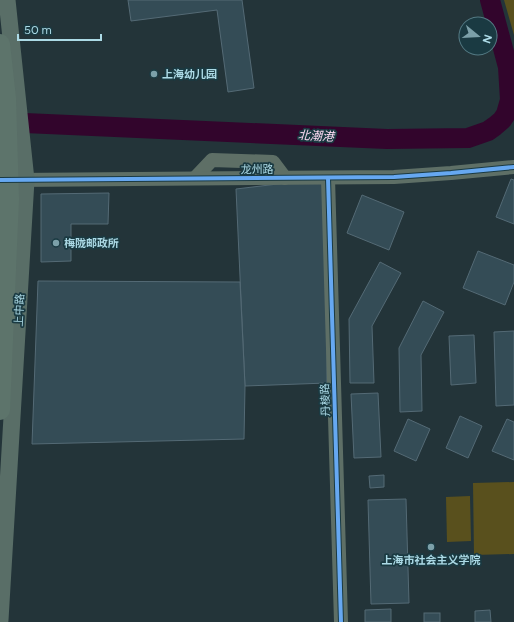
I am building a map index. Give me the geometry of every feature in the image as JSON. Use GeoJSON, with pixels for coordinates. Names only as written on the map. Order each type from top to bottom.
{"type":"FeatureCollection","features":[{"type":"Feature","properties":{"kind":"highway"},"geometry":{"type":"LineString","coordinates":[[0,44],[6,98],[10,199],[0,410]]}},
{"type":"Feature","properties":{"kind":"main road","name":"上中路"},"geometry":{"type":"LineString","coordinates":[[0,620],[26,180],[7,0]]}},
{"type":"Feature","properties":{"kind":"street","name":"龙州路"},"geometry":{"type":"LineString","coordinates":[[0,180],[328,178],[422,175],[482,171],[514,166]]}},
{"type":"Feature","properties":{"kind":"street","name":"丹棱路"},"geometry":{"type":"LineString","coordinates":[[328,178],[341,622]]}},
{"type":"Feature","properties":{"kind":"shaded area"},"geometry":{"type":"Polygon","coordinates":[[[504,0],[514,0],[514,35],[504,0]]]}},
{"type":"Feature","properties":{"kind":"shaded area"},"geometry":{"type":"Polygon","coordinates":[[[514,482],[514,554],[474,555],[473,483],[514,482]]]}},
{"type":"Feature","properties":{"kind":"shaded area"},"geometry":{"type":"Polygon","coordinates":[[[470,496],[471,541],[447,542],[446,497],[470,496]]]}},
{"type":"Feature","properties":{"kind":"building"},"geometry":{"type":"Polygon","coordinates":[[[128,0],[242,0],[254,88],[228,92],[217,10],[131,21],[128,0]]]}},
{"type":"Feature","properties":{"kind":"building"},"geometry":{"type":"Polygon","coordinates":[[[328,178],[327,383],[245,386],[236,189],[328,178]]]}},
{"type":"Feature","properties":{"kind":"building"},"geometry":{"type":"Polygon","coordinates":[[[511,179],[514,180],[514,224],[496,217],[511,179]]]}},
{"type":"Feature","properties":{"kind":"building","name":"梅陇邮政所"},"geometry":{"type":"Polygon","coordinates":[[[109,193],[108,224],[71,224],[71,261],[41,262],[41,194],[109,193]]]}},
{"type":"Feature","properties":{"kind":"building"},"geometry":{"type":"Polygon","coordinates":[[[362,195],[404,212],[389,250],[347,233],[362,195]]]}},
{"type":"Feature","properties":{"kind":"building"},"geometry":{"type":"Polygon","coordinates":[[[478,251],[514,265],[514,282],[505,305],[463,288],[478,251]]]}},
{"type":"Feature","properties":{"kind":"building"},"geometry":{"type":"Polygon","coordinates":[[[380,262],[401,273],[372,326],[374,383],[350,383],[349,319],[380,262]]]}},
{"type":"Feature","properties":{"kind":"building"},"geometry":{"type":"Polygon","coordinates":[[[38,281],[240,282],[245,386],[244,439],[32,444],[38,281]]]}},
{"type":"Feature","properties":{"kind":"building"},"geometry":{"type":"Polygon","coordinates":[[[423,301],[444,312],[421,355],[422,411],[400,412],[399,348],[423,301]]]}},
{"type":"Feature","properties":{"kind":"building"},"geometry":{"type":"Polygon","coordinates":[[[514,331],[514,405],[496,406],[494,332],[514,331]]]}},
{"type":"Feature","properties":{"kind":"building"},"geometry":{"type":"Polygon","coordinates":[[[474,335],[476,383],[451,385],[449,336],[474,335]]]}},
{"type":"Feature","properties":{"kind":"building"},"geometry":{"type":"Polygon","coordinates":[[[378,393],[381,457],[354,458],[351,394],[378,393]]]}},
{"type":"Feature","properties":{"kind":"building"},"geometry":{"type":"Polygon","coordinates":[[[460,416],[482,426],[468,458],[446,448],[460,416]]]}},
{"type":"Feature","properties":{"kind":"building"},"geometry":{"type":"Polygon","coordinates":[[[408,419],[430,429],[416,461],[394,451],[408,419]]]}},
{"type":"Feature","properties":{"kind":"building"},"geometry":{"type":"Polygon","coordinates":[[[507,419],[514,422],[514,460],[492,451],[507,419]]]}},
{"type":"Feature","properties":{"kind":"building"},"geometry":{"type":"Polygon","coordinates":[[[384,475],[384,487],[370,488],[369,476],[384,475]]]}},
{"type":"Feature","properties":{"kind":"building"},"geometry":{"type":"Polygon","coordinates":[[[406,499],[409,603],[371,604],[368,500],[406,499]]]}},
{"type":"Feature","properties":{"kind":"building"},"geometry":{"type":"Polygon","coordinates":[[[391,609],[391,622],[365,622],[365,610],[391,609]]]}},
{"type":"Feature","properties":{"kind":"building"},"geometry":{"type":"Polygon","coordinates":[[[490,610],[491,622],[475,622],[475,611],[490,610]]]}},
{"type":"Feature","properties":{"kind":"building"},"geometry":{"type":"Polygon","coordinates":[[[424,613],[440,613],[440,622],[424,622],[424,613]]]}},
{"type":"Feature","properties":{"kind":"waterway","name":"北潮港"},"geometry":{"type":"LineString","coordinates":[[2,122],[387,139],[468,138],[488,131],[502,120],[506,114],[510,100],[508,67],[490,0]]}},
{"type":"Feature","properties":{"kind":"cycle path"},"geometry":{"type":"LineString","coordinates":[[0,180],[394,177],[514,167]]}},
{"type":"Feature","properties":{"kind":"cycle path"},"geometry":{"type":"LineString","coordinates":[[328,178],[341,622]]}},
{"type":"Feature","properties":{"kind":"place","name":"上海幼儿园"},"geometry":{"type":"Point","coordinates":[154,74]}},
{"type":"Feature","properties":{"kind":"place","name":"梅陇邮政所"},"geometry":{"type":"Point","coordinates":[56,243]}},
{"type":"Feature","properties":{"kind":"place","name":"上海市社会主义学院"},"geometry":{"type":"Point","coordinates":[431,547]}}]}
